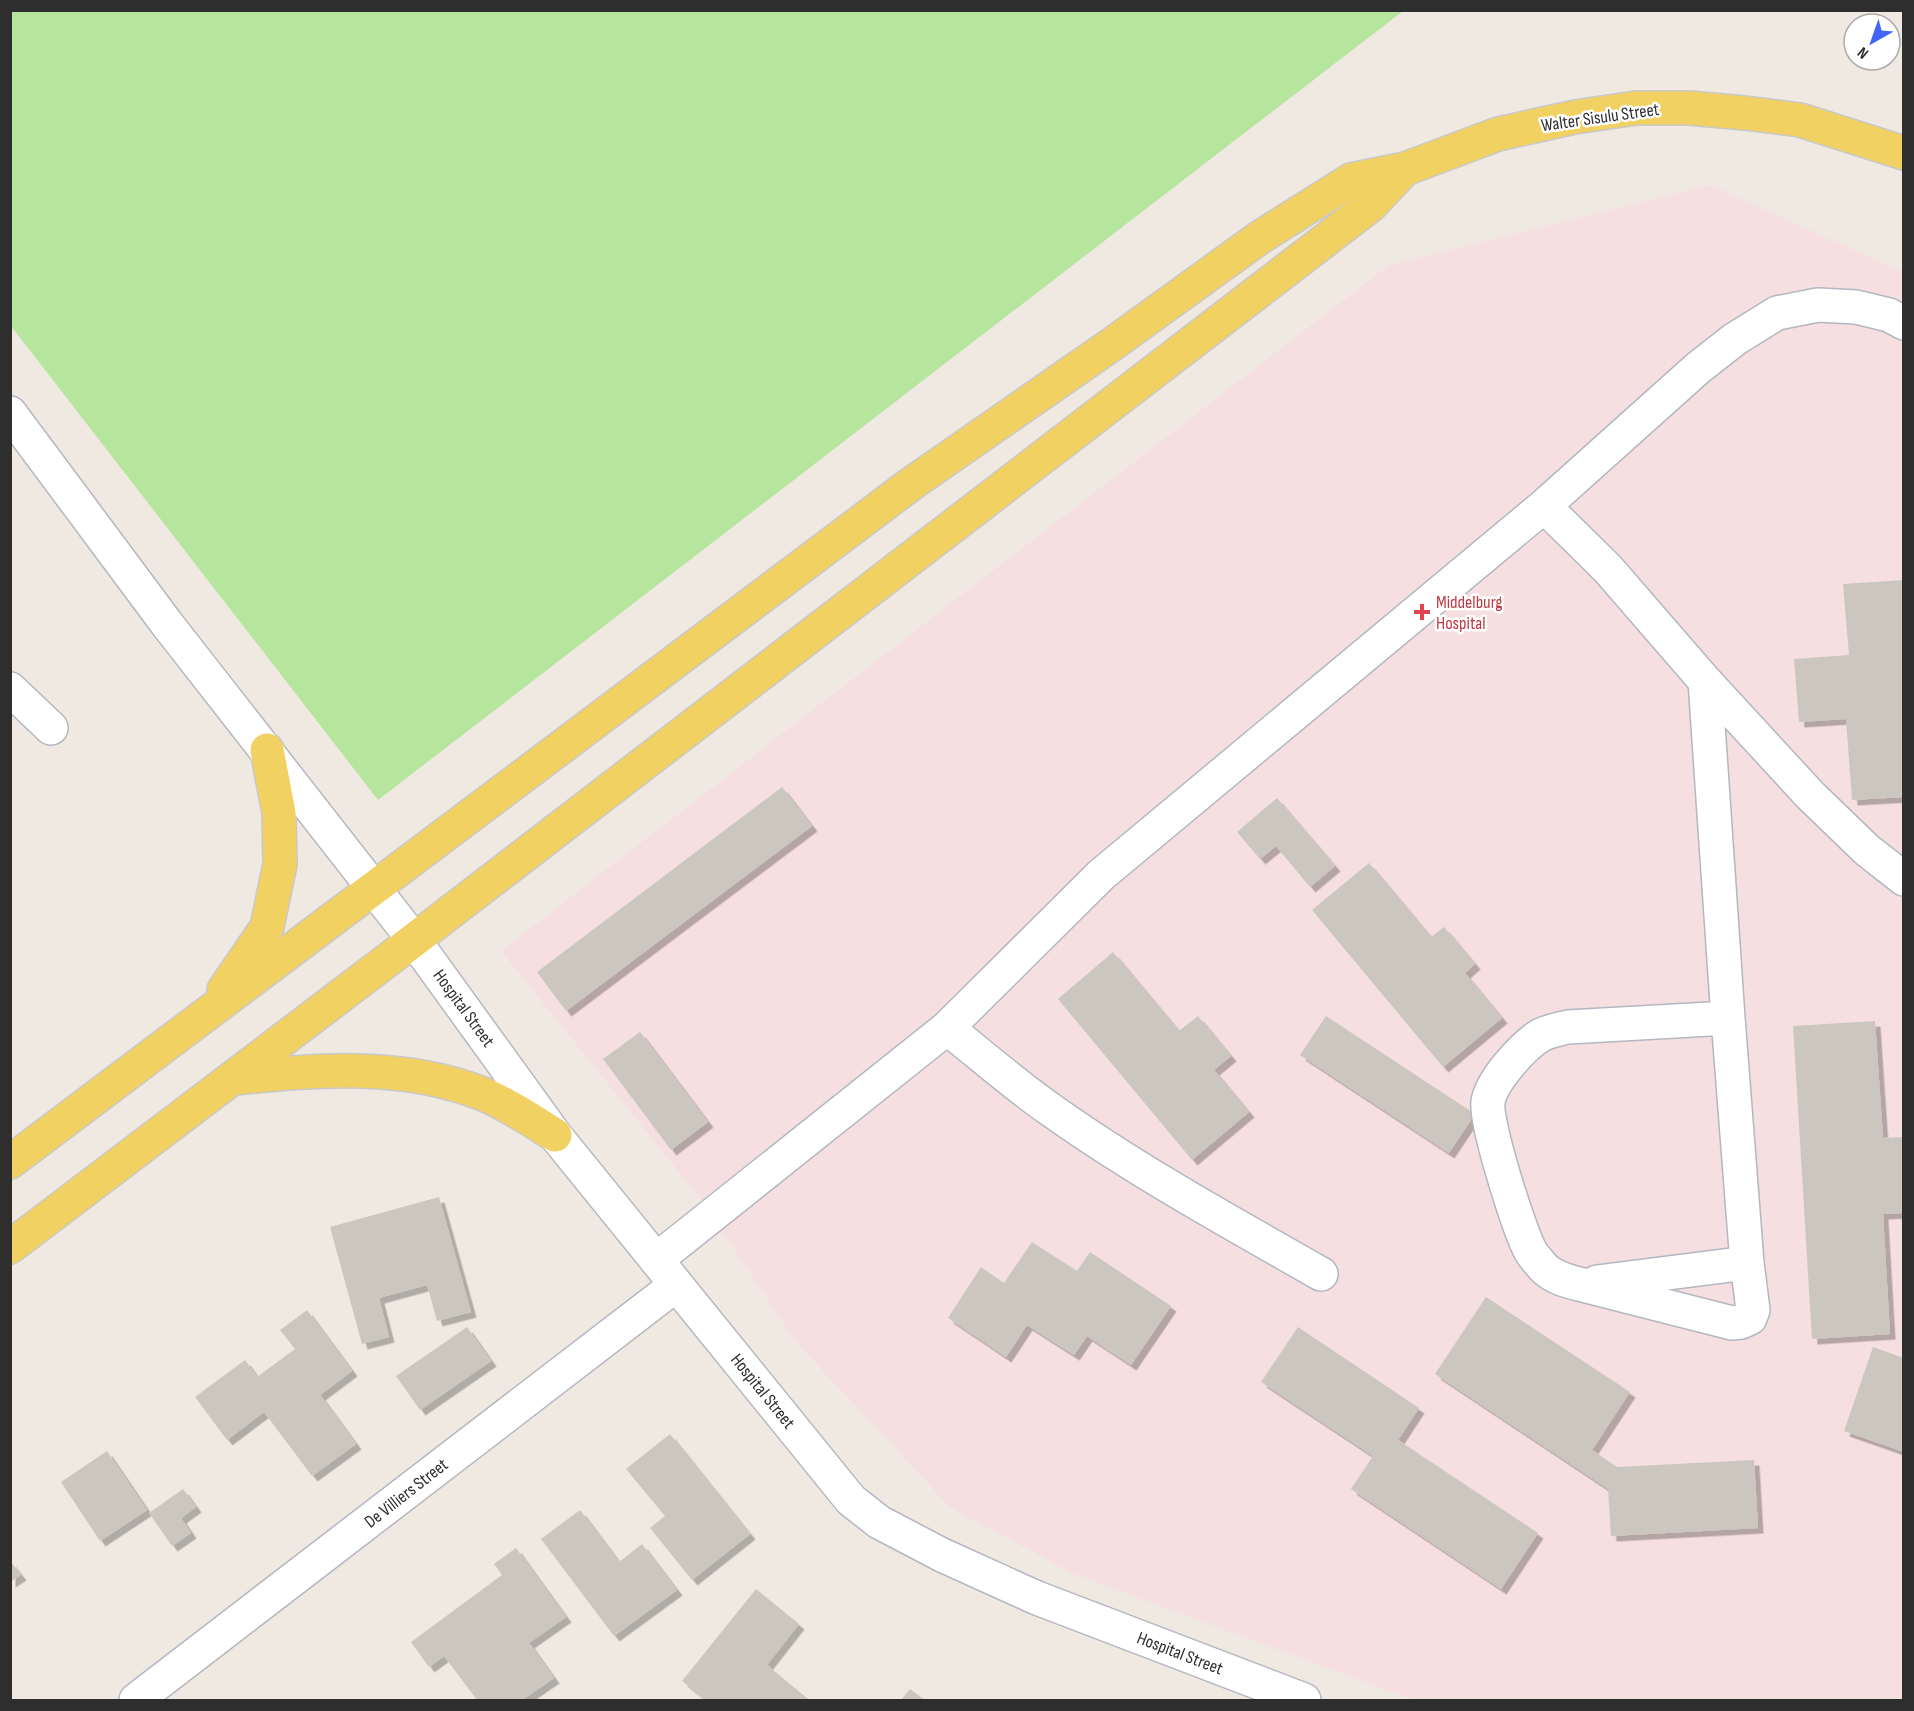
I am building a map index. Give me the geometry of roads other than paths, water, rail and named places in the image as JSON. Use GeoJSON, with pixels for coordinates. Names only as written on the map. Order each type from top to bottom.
{"type":"FeatureCollection","features":[{"type":"Feature","properties":{"kind":"main road","name":"Walter Sisulu Street"},"geometry":{"type":"LineString","coordinates":[[10,1162],[911,484],[1111,345],[1259,238],[1351,180],[1406,169],[1498,134],[1575,117],[1636,108],[1689,108],[1800,120],[1904,153]]}},
{"type":"Feature","properties":{"kind":"main road"},"geometry":{"type":"LineString","coordinates":[[10,1247],[234,1078],[1371,205],[1406,169]]}},
{"type":"Feature","properties":{"kind":"main road"},"geometry":{"type":"LineString","coordinates":[[210,1011],[267,927],[280,864],[279,813],[267,750]]}},
{"type":"Feature","properties":{"kind":"main road"},"geometry":{"type":"LineString","coordinates":[[234,1078],[302,1072],[387,1071],[438,1080],[485,1095],[555,1135]]}},
{"type":"Feature","properties":{"kind":"street"},"geometry":{"type":"LineString","coordinates":[[656,1260],[947,1028],[1101,875],[1544,506],[1698,368],[1735,339],[1777,313],[1818,305],[1856,307],[1888,315],[1904,323]]}},
{"type":"Feature","properties":{"kind":"street","name":"Hospital Street"},"geometry":{"type":"LineString","coordinates":[[10,413],[167,624],[414,940],[555,1135],[851,1500],[879,1522],[942,1555],[1037,1598],[1304,1701]]}},
{"type":"Feature","properties":{"kind":"street"},"geometry":{"type":"LineString","coordinates":[[1544,506],[1608,569],[1705,681],[1810,795],[1868,850],[1904,879]]}},
{"type":"Feature","properties":{"kind":"street"},"geometry":{"type":"LineString","coordinates":[[1705,681],[1728,1018],[1747,1263],[1753,1310],[1750,1318],[1732,1323],[1560,1279],[1544,1269],[1531,1251],[1504,1175],[1488,1103],[1493,1089],[1519,1052],[1542,1034],[1568,1027],[1728,1018]]}},
{"type":"Feature","properties":{"kind":"street"},"geometry":{"type":"LineString","coordinates":[[10,689],[51,728]]}},
{"type":"Feature","properties":{"kind":"street"},"geometry":{"type":"LineString","coordinates":[[947,1028],[1050,1109],[1097,1141],[1321,1274]]}},
{"type":"Feature","properties":{"kind":"street"},"geometry":{"type":"LineString","coordinates":[[1579,1284],[1747,1263]]}},
{"type":"Feature","properties":{"kind":"street","name":"De Villiers Street"},"geometry":{"type":"LineString","coordinates":[[136,1701],[676,1285]]}},
{"type":"Feature","properties":{"kind":"place","name":"Middelburg Hospital"},"geometry":{"type":"Point","coordinates":[1422,612]}}]}
